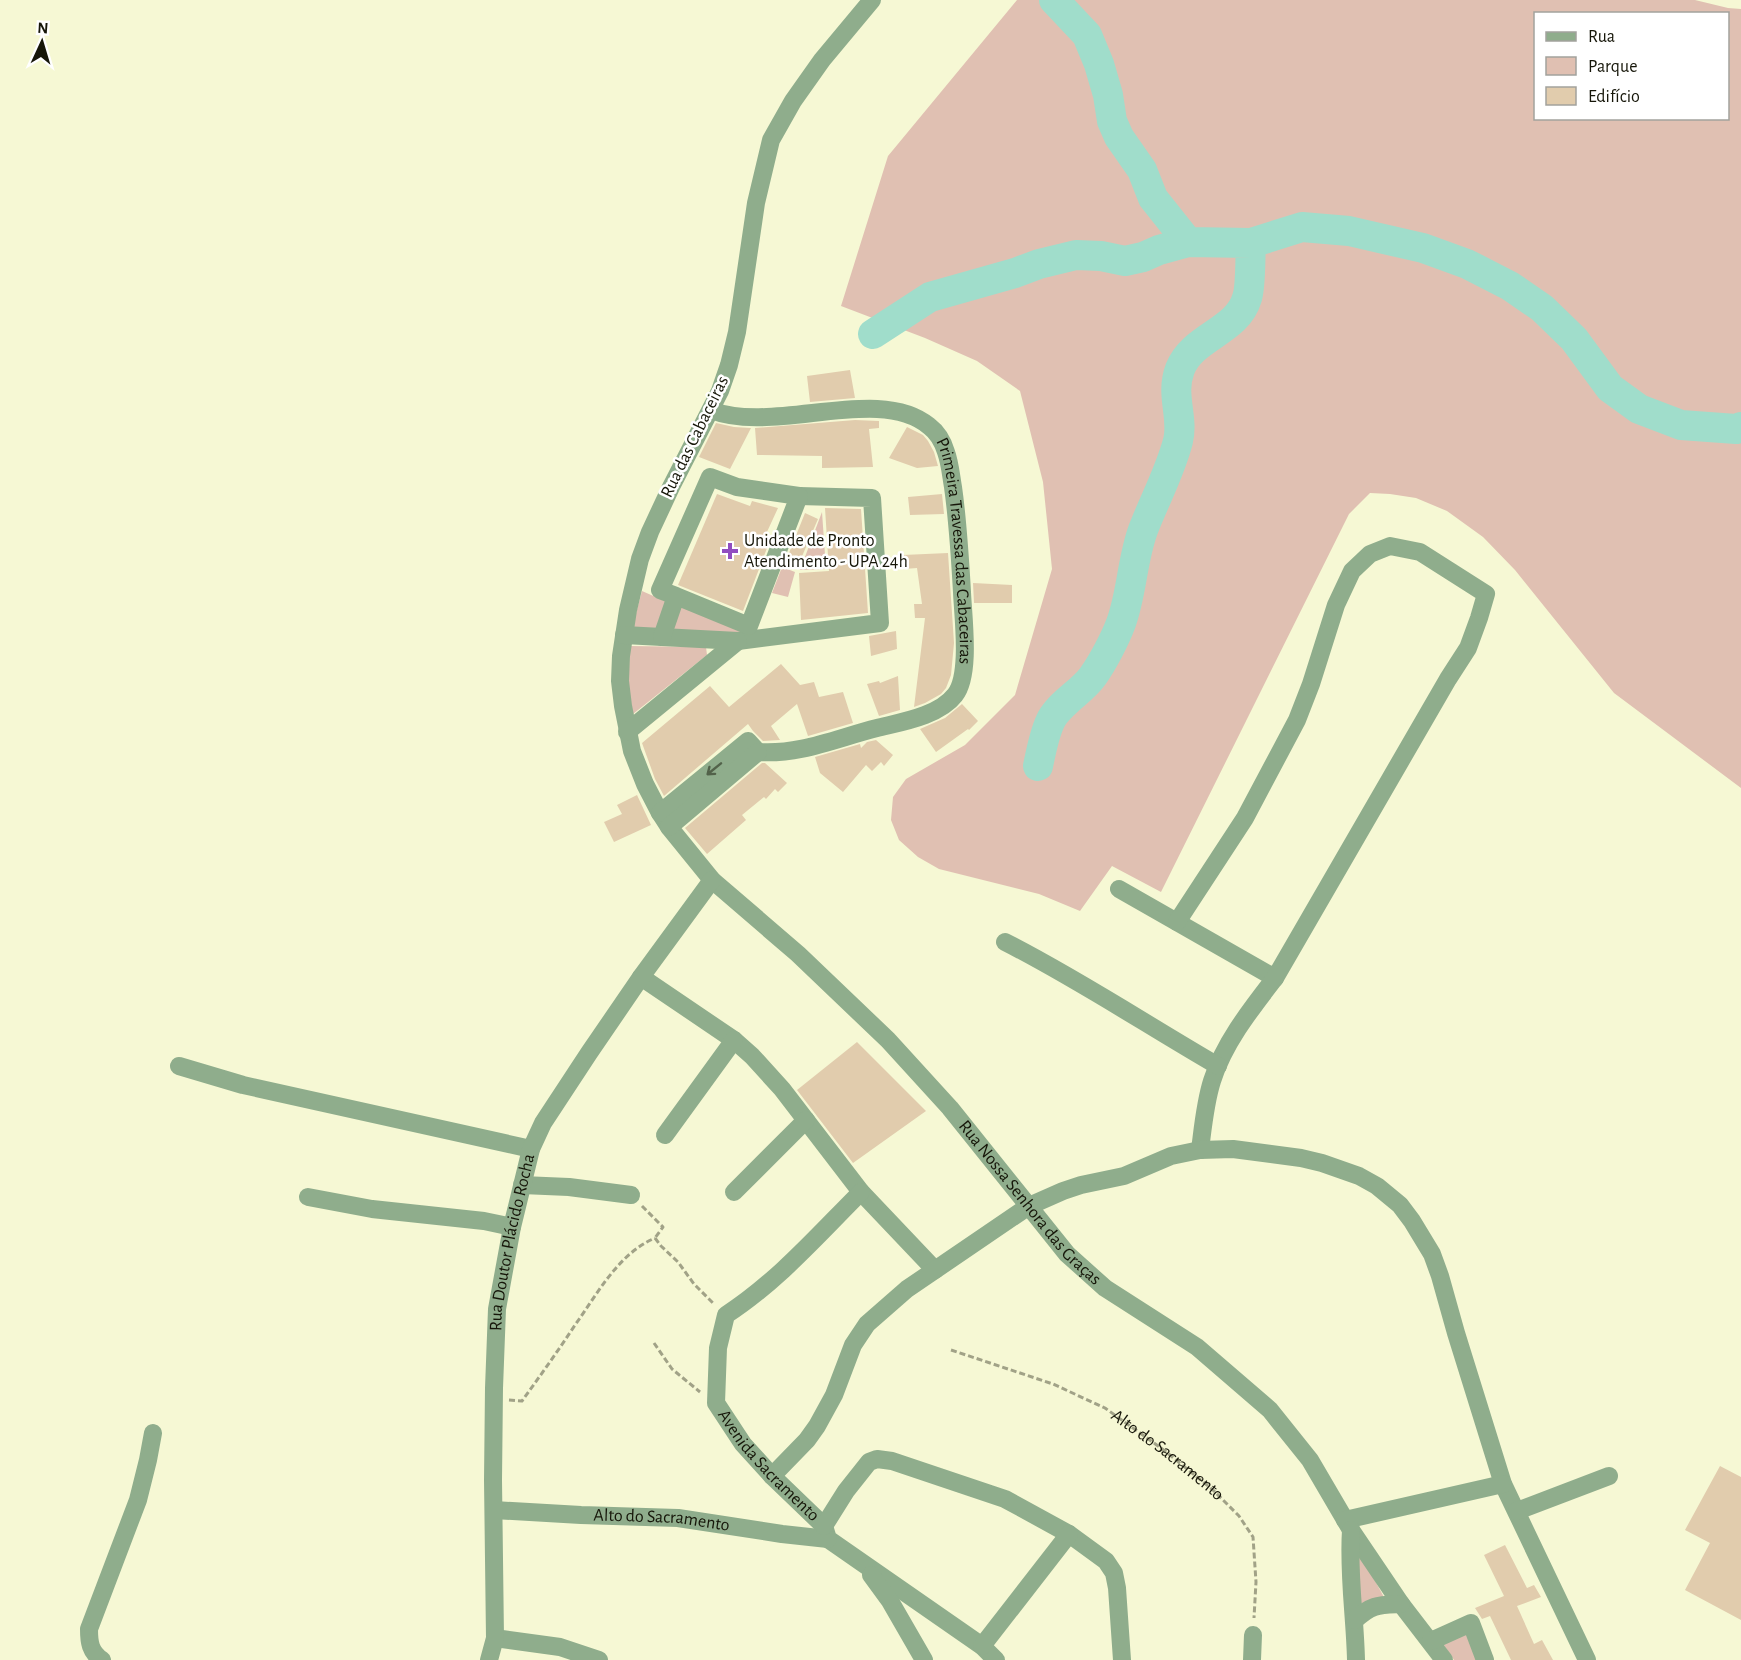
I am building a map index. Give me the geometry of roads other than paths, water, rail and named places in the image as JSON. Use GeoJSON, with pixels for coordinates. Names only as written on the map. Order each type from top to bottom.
{"type":"FeatureCollection","features":[{"type":"Feature","properties":{"kind":"street","name":"Rua das Cabaceiras"},"geometry":{"type":"LineString","coordinates":[[712,880],[664,820],[638,767],[627,732],[620,681],[628,610],[640,559],[650,532],[711,410],[726,374],[737,332],[756,203],[771,140],[793,100],[822,60],[872,0]]}},
{"type":"Feature","properties":{"kind":"street","name":"Primeira Travessa das Cabaceiras"},"geometry":{"type":"LineString","coordinates":[[664,820],[748,741],[758,752],[784,752],[904,723],[929,713],[955,696],[960,687],[964,658],[959,524],[950,465],[941,440],[927,424],[905,413],[868,409],[764,417],[724,415],[711,410]]}},
{"type":"Feature","properties":{"kind":"street"},"geometry":{"type":"LineString","coordinates":[[624,635],[738,641],[880,623],[872,498],[799,496],[737,487],[710,477],[660,590],[749,626],[799,496]]}},
{"type":"Feature","properties":{"kind":"street"},"geometry":{"type":"LineString","coordinates":[[671,487],[700,501]]}},
{"type":"Feature","properties":{"kind":"street"},"geometry":{"type":"LineString","coordinates":[[1177,922],[1245,818],[1297,720],[1336,605],[1352,571],[1370,554],[1390,546],[1420,552],[1486,594],[1468,648],[1275,978],[1241,1024],[1218,1066],[1208,1096],[1200,1150]]}},
{"type":"Feature","properties":{"kind":"street"},"geometry":{"type":"LineString","coordinates":[[662,637],[676,596]]}},
{"type":"Feature","properties":{"kind":"street"},"geometry":{"type":"LineString","coordinates":[[627,732],[738,641]]}},
{"type":"Feature","properties":{"kind":"street","name":"Rua Doutor Plácido Rocha"},"geometry":{"type":"LineString","coordinates":[[489,1660],[495,1638],[492,1479],[497,1309],[512,1227],[531,1149],[555,1104],[641,977],[712,880]]}},
{"type":"Feature","properties":{"kind":"street","name":"Rua Nossa Senhora das Graças"},"geometry":{"type":"LineString","coordinates":[[712,880],[798,954],[888,1040],[950,1108],[1067,1254],[1122,1300],[1197,1347],[1270,1410],[1310,1460],[1348,1525],[1401,1604],[1444,1660]]}},
{"type":"Feature","properties":{"kind":"street"},"geometry":{"type":"LineString","coordinates":[[1119,889],[1275,978]]}},
{"type":"Feature","properties":{"kind":"street"},"geometry":{"type":"LineString","coordinates":[[1005,942],[1066,975],[1218,1066]]}},
{"type":"Feature","properties":{"kind":"street"},"geometry":{"type":"LineString","coordinates":[[641,977],[734,1040],[767,1071],[861,1192],[935,1270]]}},
{"type":"Feature","properties":{"kind":"street"},"geometry":{"type":"LineString","coordinates":[[665,1134],[734,1040]]}},
{"type":"Feature","properties":{"kind":"street"},"geometry":{"type":"LineString","coordinates":[[179,1066],[243,1085],[531,1149]]}},
{"type":"Feature","properties":{"kind":"street"},"geometry":{"type":"LineString","coordinates":[[734,1191],[806,1120]]}},
{"type":"Feature","properties":{"kind":"street"},"geometry":{"type":"LineString","coordinates":[[772,1476],[818,1426],[834,1395],[853,1345],[867,1324],[901,1294],[1029,1206],[1081,1185],[1124,1176],[1171,1156],[1200,1150],[1233,1149],[1301,1158],[1359,1176],[1377,1186],[1400,1205],[1424,1238],[1440,1276],[1503,1484],[1587,1660]]}},
{"type":"Feature","properties":{"kind":"street"},"geometry":{"type":"LineString","coordinates":[[522,1185],[569,1187],[631,1195]]}},
{"type":"Feature","properties":{"kind":"street","name":"Avenida Sacramento"},"geometry":{"type":"LineString","coordinates":[[861,1192],[767,1284],[726,1315],[718,1348],[716,1403],[738,1437],[826,1532],[862,1562],[982,1646],[996,1660]]}},
{"type":"Feature","properties":{"kind":"street"},"geometry":{"type":"LineString","coordinates":[[308,1197],[372,1209],[484,1221],[512,1227]]}},
{"type":"Feature","properties":{"kind":"street"},"geometry":{"type":"LineString","coordinates":[[102,1660],[92,1649],[89,1629],[138,1500],[153,1433]]}},
{"type":"Feature","properties":{"kind":"street"},"geometry":{"type":"LineString","coordinates":[[826,1532],[846,1491],[869,1462],[877,1459],[891,1461],[1005,1500],[1069,1534],[1106,1561],[1114,1573],[1122,1660]]}},
{"type":"Feature","properties":{"kind":"street"},"geometry":{"type":"LineString","coordinates":[[1517,1511],[1609,1476]]}},
{"type":"Feature","properties":{"kind":"street"},"geometry":{"type":"LineString","coordinates":[[1356,1660],[1348,1525],[1503,1484]]}},
{"type":"Feature","properties":{"kind":"street","name":"Alto do Sacramento"},"geometry":{"type":"LineString","coordinates":[[494,1510],[678,1518],[782,1534],[826,1532]]}},
{"type":"Feature","properties":{"kind":"street"},"geometry":{"type":"LineString","coordinates":[[982,1646],[1069,1534]]}},
{"type":"Feature","properties":{"kind":"street","name":"Avenida Sacramento"},"geometry":{"type":"LineString","coordinates":[[862,1562],[890,1601],[924,1660]]}},
{"type":"Feature","properties":{"kind":"street"},"geometry":{"type":"LineString","coordinates":[[1355,1620],[1365,1610],[1377,1605],[1401,1604]]}},
{"type":"Feature","properties":{"kind":"street"},"geometry":{"type":"LineString","coordinates":[[1431,1641],[1471,1623],[1485,1660]]}},
{"type":"Feature","properties":{"kind":"street"},"geometry":{"type":"LineString","coordinates":[[1252,1660],[1253,1635]]}},
{"type":"Feature","properties":{"kind":"street"},"geometry":{"type":"LineString","coordinates":[[495,1638],[560,1647],[599,1660]]}},
{"type":"Feature","properties":{"kind":"waterway"},"geometry":{"type":"LineString","coordinates":[[1054,0],[1087,35],[1099,64],[1108,95],[1112,121],[1119,137],[1142,170],[1153,198],[1188,242]]}},
{"type":"Feature","properties":{"kind":"waterway"},"geometry":{"type":"LineString","coordinates":[[873,334],[930,297],[1076,255],[1101,256],[1125,261],[1188,242],[1251,243],[1302,227],[1349,231],[1423,248],[1467,264],[1510,286],[1542,308],[1574,339],[1610,388],[1639,409],[1681,425],[1736,429],[1741,427]]}},
{"type":"Feature","properties":{"kind":"waterway"},"geometry":{"type":"LineString","coordinates":[[1038,766],[1046,732],[1053,716],[1093,676],[1105,657],[1125,612],[1139,541],[1171,464],[1178,441],[1176,388],[1180,369],[1195,349],[1225,327],[1242,309],[1249,287],[1251,243]]}},
{"type":"Feature","properties":{"kind":"place","name":"Unidade de Pronto Atendimento - UPA 24h"},"geometry":{"type":"Point","coordinates":[730,551]}}]}
